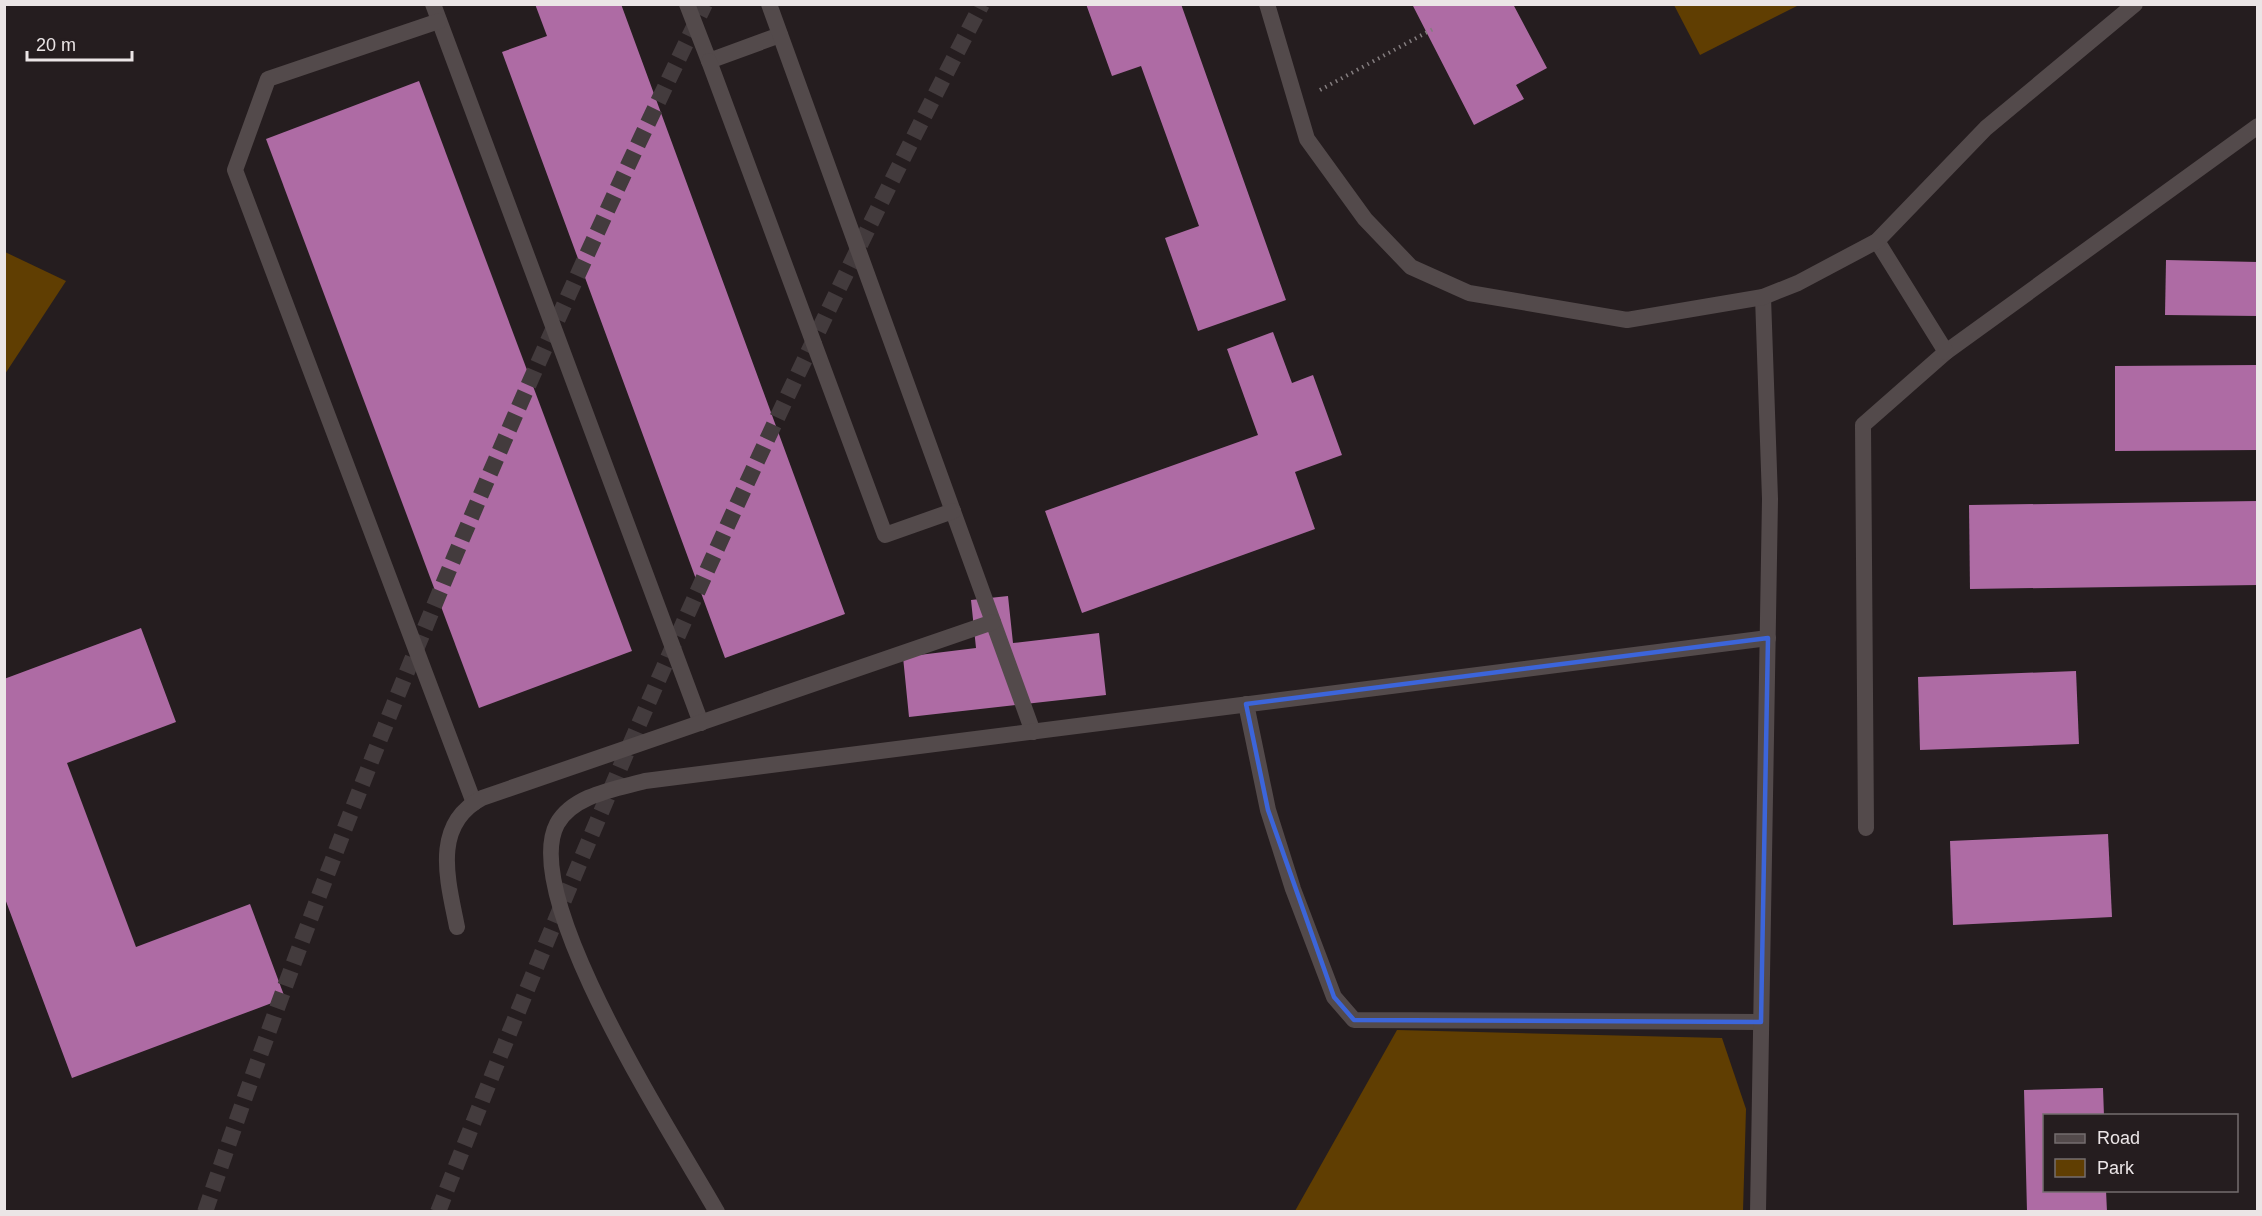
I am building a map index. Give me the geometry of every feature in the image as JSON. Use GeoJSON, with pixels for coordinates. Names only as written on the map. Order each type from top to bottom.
{"type":"FeatureCollection","features":[{"type":"Feature","properties":{"kind":"street"},"geometry":{"type":"LineString","coordinates":[[433,4],[701,723]]}},
{"type":"Feature","properties":{"kind":"street"},"geometry":{"type":"LineString","coordinates":[[687,4],[885,535],[953,510]]}},
{"type":"Feature","properties":{"kind":"street"},"geometry":{"type":"LineString","coordinates":[[769,4],[1033,732]]}},
{"type":"Feature","properties":{"kind":"street"},"geometry":{"type":"LineString","coordinates":[[1267,4],[1307,139],[1365,219],[1412,267],[1469,292],[1627,320],[1763,297],[1798,283],[1877,241],[1986,128],[2135,4]]}},
{"type":"Feature","properties":{"kind":"street"},"geometry":{"type":"LineString","coordinates":[[439,21],[268,79],[235,170],[474,802]]}},
{"type":"Feature","properties":{"kind":"street"},"geometry":{"type":"LineString","coordinates":[[709,61],[780,35]]}},
{"type":"Feature","properties":{"kind":"street"},"geometry":{"type":"LineString","coordinates":[[1866,828],[1863,425],[1946,352],[2258,126]]}},
{"type":"Feature","properties":{"kind":"street"},"geometry":{"type":"LineString","coordinates":[[1877,241],[1946,352]]}},
{"type":"Feature","properties":{"kind":"street"},"geometry":{"type":"LineString","coordinates":[[1758,1212],[1770,498],[1763,297]]}},
{"type":"Feature","properties":{"kind":"street"},"geometry":{"type":"LineString","coordinates":[[457,927],[447,877],[447,847],[452,829],[467,806],[474,802],[993,622]]}},
{"type":"Feature","properties":{"kind":"street"},"geometry":{"type":"LineString","coordinates":[[717,1212],[614,1030],[569,939],[552,874],[552,841],[558,823],[572,808],[596,795],[645,781],[1768,638]]}},
{"type":"Feature","properties":{"kind":"street"},"geometry":{"type":"LineString","coordinates":[[1246,704],[1268,810],[1293,889],[1334,997],[1354,1020],[1761,1022]]}},
{"type":"Feature","properties":{"kind":"path"},"geometry":{"type":"LineString","coordinates":[[1311,94],[1432,29]]}},
{"type":"Feature","properties":{"kind":"highlighted area"},"geometry":{"type":"Polygon","coordinates":[[[1768,638],[1761,1022],[1354,1020],[1334,997],[1268,810],[1246,704],[1768,638]]]}},
{"type":"Feature","properties":{"kind":"green space"},"geometry":{"type":"Polygon","coordinates":[[[1674,5],[1799,5],[1700,55],[1674,5]]]}},
{"type":"Feature","properties":{"kind":"green space"},"geometry":{"type":"Polygon","coordinates":[[[5,252],[66,281],[5,374],[5,252]]]}},
{"type":"Feature","properties":{"kind":"green space"},"geometry":{"type":"Polygon","coordinates":[[[1397,1030],[1722,1038],[1746,1109],[1743,1211],[1295,1211],[1397,1030]]]}},
{"type":"Feature","properties":{"kind":"building"},"geometry":{"type":"Polygon","coordinates":[[[535,4],[621,4],[845,614],[725,658],[502,52],[547,36],[535,4]]]}},
{"type":"Feature","properties":{"kind":"building"},"geometry":{"type":"Polygon","coordinates":[[[1086,4],[1181,4],[1286,300],[1198,331],[1165,238],[1199,226],[1141,66],[1112,76],[1086,4]]]}},
{"type":"Feature","properties":{"kind":"building"},"geometry":{"type":"Polygon","coordinates":[[[1412,4],[1513,4],[1547,68],[1516,85],[1524,99],[1474,125],[1412,4]]]}},
{"type":"Feature","properties":{"kind":"building"},"geometry":{"type":"Polygon","coordinates":[[[419,81],[632,651],[479,708],[266,139],[419,81]]]}},
{"type":"Feature","properties":{"kind":"building"},"geometry":{"type":"Polygon","coordinates":[[[2166,260],[2258,262],[2258,316],[2165,315],[2166,260]]]}},
{"type":"Feature","properties":{"kind":"building"},"geometry":{"type":"Polygon","coordinates":[[[1273,332],[1292,383],[1313,375],[1342,455],[1295,472],[1315,529],[1082,613],[1045,511],[1258,435],[1227,349],[1273,332]]]}},
{"type":"Feature","properties":{"kind":"building"},"geometry":{"type":"Polygon","coordinates":[[[2258,365],[2258,450],[2115,451],[2115,366],[2258,365]]]}},
{"type":"Feature","properties":{"kind":"building"},"geometry":{"type":"Polygon","coordinates":[[[2258,501],[2258,585],[1970,589],[1969,505],[2258,501]]]}},
{"type":"Feature","properties":{"kind":"building"},"geometry":{"type":"Polygon","coordinates":[[[1008,596],[1013,643],[1099,633],[1106,695],[909,717],[903,657],[976,648],[971,600],[1008,596]]]}},
{"type":"Feature","properties":{"kind":"building"},"geometry":{"type":"Polygon","coordinates":[[[141,628],[176,722],[67,763],[136,947],[250,904],[285,998],[72,1078],[4,896],[4,679],[141,628]]]}},
{"type":"Feature","properties":{"kind":"building"},"geometry":{"type":"Polygon","coordinates":[[[2076,671],[2079,744],[1920,750],[1918,677],[2076,671]]]}},
{"type":"Feature","properties":{"kind":"building"},"geometry":{"type":"Polygon","coordinates":[[[2108,834],[2112,917],[1953,925],[1950,841],[2108,834]]]}},
{"type":"Feature","properties":{"kind":"building"},"geometry":{"type":"Polygon","coordinates":[[[2103,1088],[2104,1114],[2043,1114],[2043,1192],[2106,1192],[2107,1212],[2027,1212],[2024,1090],[2103,1088]]]}},
{"type":"Feature","properties":{"kind":"tunnel"},"geometry":{"type":"LineString","coordinates":[[205,1212],[316,904],[436,600],[566,300],[705,4]]}},
{"type":"Feature","properties":{"kind":"tunnel"},"geometry":{"type":"LineString","coordinates":[[438,1212],[562,905],[694,600],[833,300],[982,4]]}}]}
